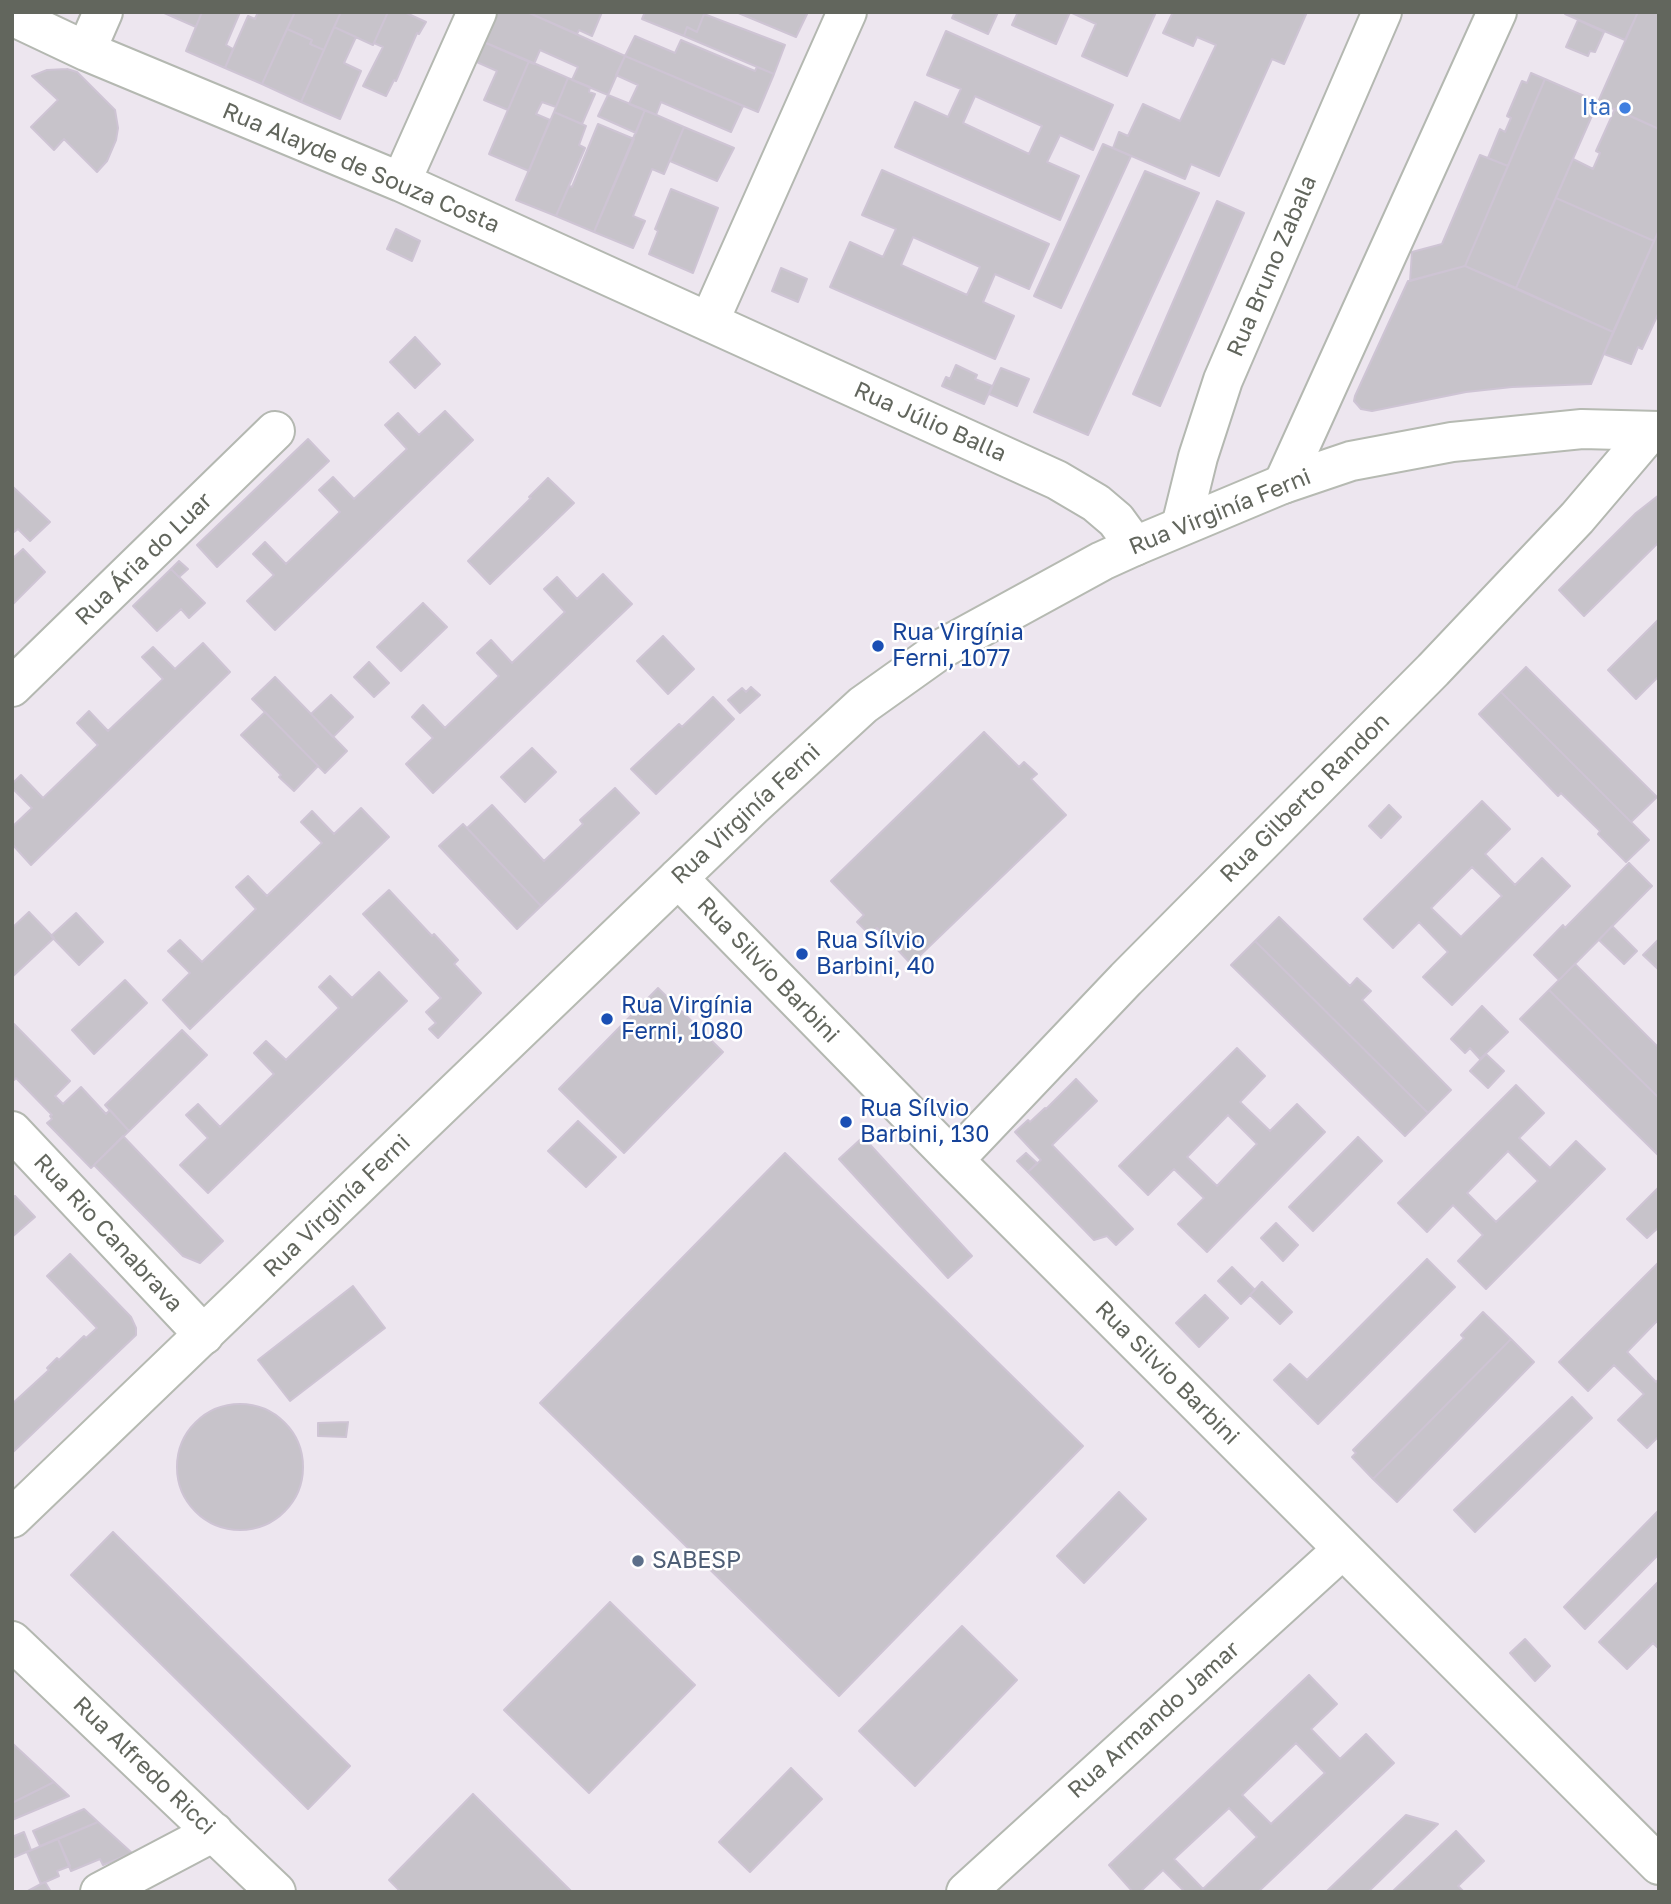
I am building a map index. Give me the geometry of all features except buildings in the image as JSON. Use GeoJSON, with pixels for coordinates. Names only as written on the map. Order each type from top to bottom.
{"type":"FeatureCollection","features":[{"type":"Feature","properties":{"kind":"street"},"geometry":{"type":"LineString","coordinates":[[86,51],[103,12]]}},
{"type":"Feature","properties":{"kind":"street"},"geometry":{"type":"LineString","coordinates":[[401,182],[477,12]]}},
{"type":"Feature","properties":{"kind":"street"},"geometry":{"type":"LineString","coordinates":[[709,322],[847,12]]}},
{"type":"Feature","properties":{"kind":"street","name":"Rua Bruno Zabala"},"geometry":{"type":"LineString","coordinates":[[1181,526],[1198,457],[1223,380],[1382,12]]}},
{"type":"Feature","properties":{"kind":"street"},"geometry":{"type":"LineString","coordinates":[[1283,484],[1497,12]]}},
{"type":"Feature","properties":{"kind":"street","name":"Rua Alayde de Souza Costa"},"geometry":{"type":"LineString","coordinates":[[12,16],[86,51],[401,182],[709,322]]}},
{"type":"Feature","properties":{"kind":"street","name":"Rua Júlio Balla"},"geometry":{"type":"LineString","coordinates":[[709,322],[1057,480],[1106,511],[1135,546]]}},
{"type":"Feature","properties":{"kind":"street","name":"Rua Virginía Ferni"},"geometry":{"type":"LineString","coordinates":[[12,1518],[678,878],[863,705],[943,648],[1102,561],[1283,484],[1351,461],[1452,442],[1582,429],[1655,431]]}},
{"type":"Feature","properties":{"kind":"street","name":"Rua Ária do Luar"},"geometry":{"type":"LineString","coordinates":[[12,687],[275,431]]}},
{"type":"Feature","properties":{"kind":"street","name":"Rua Gilberto Randon"},"geometry":{"type":"LineString","coordinates":[[954,1160],[1126,979],[1433,670],[1655,431]]}},
{"type":"Feature","properties":{"kind":"street","name":"Rua Silvio Barbini"},"geometry":{"type":"LineString","coordinates":[[678,878],[954,1160],[1657,1858]]}},
{"type":"Feature","properties":{"kind":"street","name":"Rua Rio Canabrava"},"geometry":{"type":"LineString","coordinates":[[12,1131],[204,1335]]}},
{"type":"Feature","properties":{"kind":"street","name":"Rua Armando Jamar"},"geometry":{"type":"LineString","coordinates":[[966,1892],[1343,1549]]}},
{"type":"Feature","properties":{"kind":"street","name":"Rua Alfredo Ricci"},"geometry":{"type":"LineString","coordinates":[[12,1640],[276,1892]]}},
{"type":"Feature","properties":{"kind":"street"},"geometry":{"type":"LineString","coordinates":[[100,1892],[214,1832]]}},
{"type":"Feature","properties":{"kind":"place","name":"Ita"},"geometry":{"type":"Point","coordinates":[1625,108]}},
{"type":"Feature","properties":{"kind":"place","name":"Rua Virgínia Ferni, 1077"},"geometry":{"type":"Point","coordinates":[878,646]}},
{"type":"Feature","properties":{"kind":"place","name":"Rua Sílvio Barbini, 40"},"geometry":{"type":"Point","coordinates":[802,954]}},
{"type":"Feature","properties":{"kind":"place","name":"Rua Virgínia Ferni, 1080"},"geometry":{"type":"Point","coordinates":[607,1019]}},
{"type":"Feature","properties":{"kind":"place","name":"Rua Sílvio Barbini, 130"},"geometry":{"type":"Point","coordinates":[846,1122]}},
{"type":"Feature","properties":{"kind":"place","name":"SABESP"},"geometry":{"type":"Point","coordinates":[638,1561]}}]}
